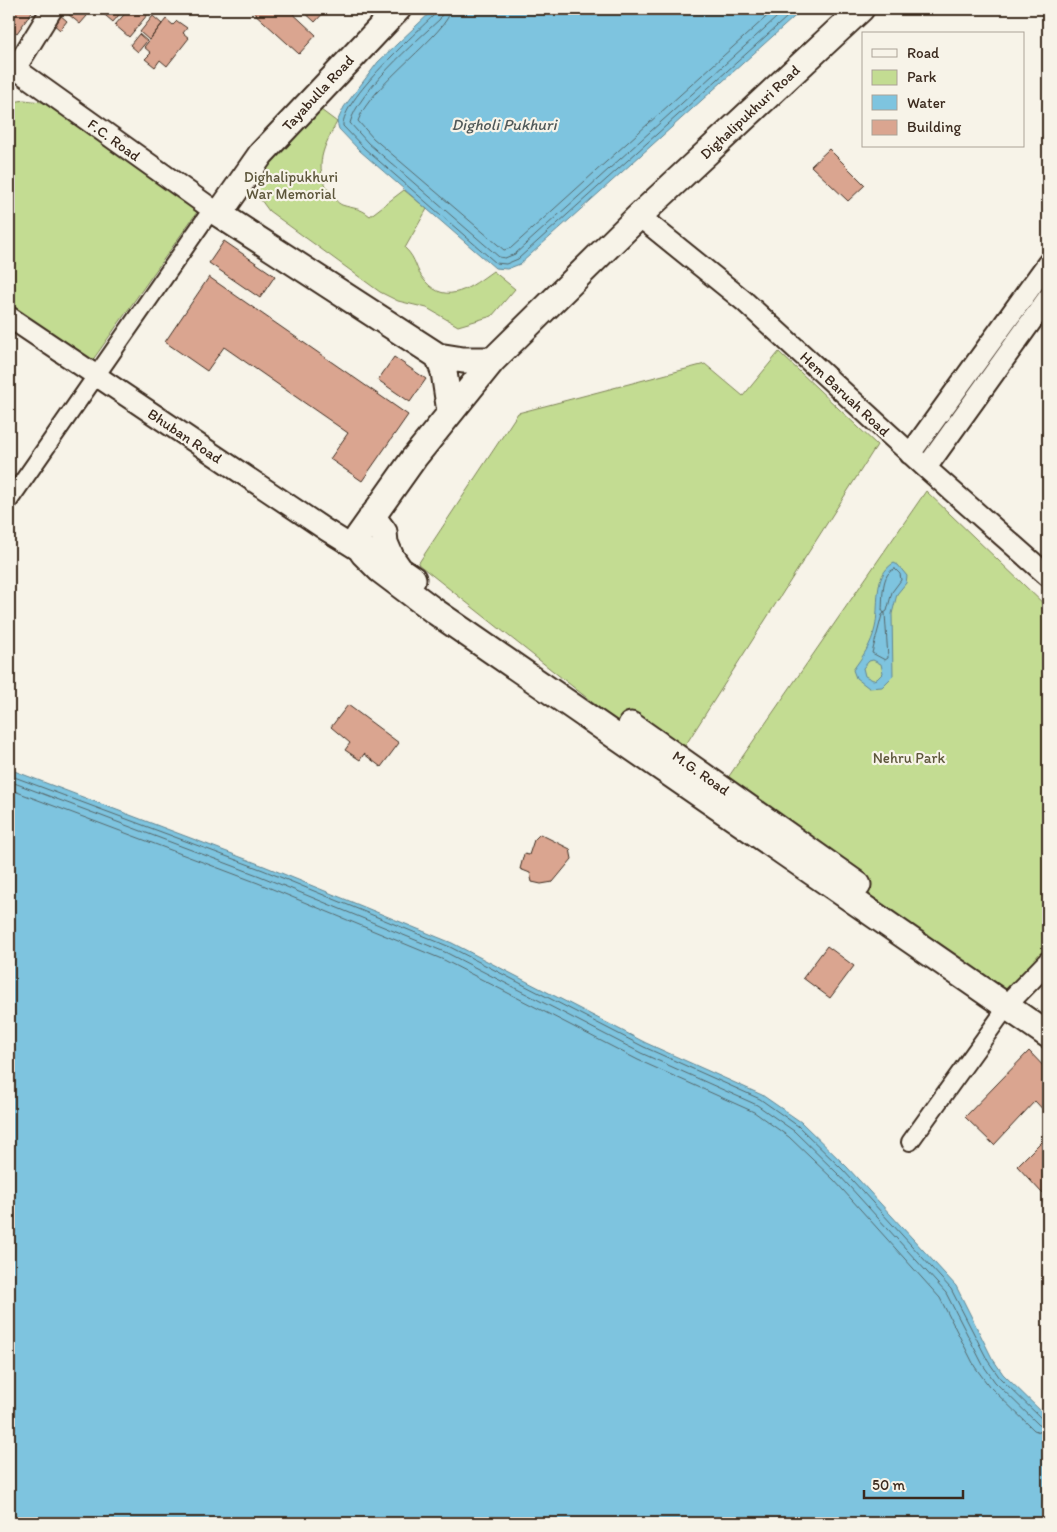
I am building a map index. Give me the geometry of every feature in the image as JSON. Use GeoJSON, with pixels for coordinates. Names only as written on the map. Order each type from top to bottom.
{"type":"FeatureCollection","features":[{"type":"Feature","properties":{"kind":"main road","name":"Tayabulla Road"},"geometry":{"type":"LineString","coordinates":[[215,212],[242,181],[261,154],[398,9]]}},
{"type":"Feature","properties":{"kind":"main road","name":"Dighalipukhuri Road"},"geometry":{"type":"LineString","coordinates":[[363,553],[358,536],[450,412],[493,360],[640,216],[862,9]]}},
{"type":"Feature","properties":{"kind":"main road"},"geometry":{"type":"LineString","coordinates":[[215,212],[438,356],[463,360],[493,360]]}},
{"type":"Feature","properties":{"kind":"main road"},"geometry":{"type":"LineString","coordinates":[[438,356],[444,372],[450,412]]}},
{"type":"Feature","properties":{"kind":"main road"},"geometry":{"type":"LineString","coordinates":[[372,516],[384,532],[390,558]]}},
{"type":"Feature","properties":{"kind":"main road"},"geometry":{"type":"LineString","coordinates":[[363,553],[380,570],[433,610],[1011,1002],[1048,1035]]}},
{"type":"Feature","properties":{"kind":"main road","name":"M.G. Road"},"geometry":{"type":"LineString","coordinates":[[390,558],[400,570],[707,777],[1011,1002],[1048,1018]]}},
{"type":"Feature","properties":{"kind":"street"},"geometry":{"type":"LineString","coordinates":[[11,70],[52,9]]}},
{"type":"Feature","properties":{"kind":"street","name":"F.C. Road"},"geometry":{"type":"LineString","coordinates":[[11,70],[215,212]]}},
{"type":"Feature","properties":{"kind":"street"},"geometry":{"type":"LineString","coordinates":[[9,501],[215,212]]}},
{"type":"Feature","properties":{"kind":"street","name":"Hem Baruah Road"},"geometry":{"type":"LineString","coordinates":[[640,216],[744,300],[910,454],[1048,576]]}},
{"type":"Feature","properties":{"kind":"street"},"geometry":{"type":"LineString","coordinates":[[910,454],[1048,263]]}},
{"type":"Feature","properties":{"kind":"street"},"geometry":{"type":"LineString","coordinates":[[926,468],[1048,298]]}},
{"type":"Feature","properties":{"kind":"street","name":"Bhuban Road"},"geometry":{"type":"LineString","coordinates":[[9,317],[96,377],[363,553]]}},
{"type":"Feature","properties":{"kind":"street"},"geometry":{"type":"LineString","coordinates":[[363,553],[390,558]]}},
{"type":"Feature","properties":{"kind":"street"},"geometry":{"type":"LineString","coordinates":[[910,1142],[1011,1002],[1048,962]]}},
{"type":"Feature","properties":{"kind":"green space"},"geometry":{"type":"Polygon","coordinates":[[[24,100],[42,102],[197,204],[197,212],[92,361],[9,303],[9,103],[24,100]]]}},
{"type":"Feature","properties":{"kind":"green space","name":"Dighalipukhuri War Memorial"},"geometry":{"type":"Polygon","coordinates":[[[313,104],[337,122],[328,139],[321,165],[324,182],[338,203],[370,216],[404,190],[427,209],[405,248],[412,256],[419,273],[433,289],[442,293],[451,293],[468,288],[493,271],[515,289],[492,316],[458,326],[427,308],[398,301],[380,292],[269,211],[258,196],[257,179],[313,104]]]}},
{"type":"Feature","properties":{"kind":"green space"},"geometry":{"type":"Polygon","coordinates":[[[779,352],[877,445],[676,760],[640,740],[418,564],[518,413],[705,364],[743,396],[779,352]]]}},
{"type":"Feature","properties":{"kind":"green space","name":"Nehru Park"},"geometry":{"type":"Polygon","coordinates":[[[926,491],[1048,608],[1048,962],[1014,997],[716,795],[926,491]]]}},
{"type":"Feature","properties":{"kind":"water","name":"Digholi Pukhuri"},"geometry":{"type":"Polygon","coordinates":[[[434,9],[803,9],[520,264],[507,269],[495,268],[360,151],[339,129],[337,122],[344,107],[378,62],[434,9]]]}},
{"type":"Feature","properties":{"kind":"water"},"geometry":{"type":"Polygon","coordinates":[[[894,563],[907,576],[906,583],[897,594],[892,614],[893,676],[882,687],[869,688],[856,678],[853,670],[866,650],[875,628],[878,592],[882,575],[894,563]],[[873,660],[869,661],[863,668],[865,676],[873,680],[877,679],[883,673],[881,664],[873,660]]]}},
{"type":"Feature","properties":{"kind":"water"},"geometry":{"type":"Polygon","coordinates":[[[9,769],[264,866],[452,943],[646,1043],[762,1095],[801,1122],[847,1167],[956,1286],[992,1358],[1003,1374],[1048,1418],[1048,1523],[9,1523],[9,769]]]}},
{"type":"Feature","properties":{"kind":"building"},"geometry":{"type":"Polygon","coordinates":[[[9,9],[34,9],[17,33],[9,27],[9,9]]]}},
{"type":"Feature","properties":{"kind":"building"},"geometry":{"type":"Polygon","coordinates":[[[62,9],[78,9],[87,16],[80,24],[62,9]]]}},
{"type":"Feature","properties":{"kind":"building"},"geometry":{"type":"Polygon","coordinates":[[[129,9],[134,11],[142,9],[148,14],[129,37],[115,25],[129,9]]]}},
{"type":"Feature","properties":{"kind":"building"},"geometry":{"type":"Polygon","coordinates":[[[254,9],[288,9],[316,35],[299,54],[252,11],[254,9]]]}},
{"type":"Feature","properties":{"kind":"building"},"geometry":{"type":"Polygon","coordinates":[[[301,9],[325,9],[326,10],[315,22],[301,9]]]}},
{"type":"Feature","properties":{"kind":"building"},"geometry":{"type":"Polygon","coordinates":[[[99,10],[123,10],[113,22],[99,10]]]}},
{"type":"Feature","properties":{"kind":"building"},"geometry":{"type":"Polygon","coordinates":[[[59,14],[67,21],[60,30],[52,23],[59,14]]]}},
{"type":"Feature","properties":{"kind":"building"},"geometry":{"type":"Polygon","coordinates":[[[153,16],[162,24],[149,40],[140,32],[153,16]]]}},
{"type":"Feature","properties":{"kind":"building"},"geometry":{"type":"Polygon","coordinates":[[[166,19],[173,25],[177,21],[187,28],[183,33],[189,38],[167,66],[160,60],[155,67],[145,59],[151,53],[144,47],[166,19]]]}},
{"type":"Feature","properties":{"kind":"building"},"geometry":{"type":"Polygon","coordinates":[[[139,34],[147,41],[138,52],[130,45],[139,34]]]}},
{"type":"Feature","properties":{"kind":"building"},"geometry":{"type":"Polygon","coordinates":[[[829,149],[865,185],[848,201],[811,166],[829,149]]]}},
{"type":"Feature","properties":{"kind":"building"},"geometry":{"type":"Polygon","coordinates":[[[224,241],[275,276],[260,298],[209,263],[224,241]]]}},
{"type":"Feature","properties":{"kind":"building"},"geometry":{"type":"Polygon","coordinates":[[[209,277],[408,415],[362,481],[330,459],[348,433],[224,347],[207,371],[165,342],[209,277]]]}},
{"type":"Feature","properties":{"kind":"building"},"geometry":{"type":"Polygon","coordinates":[[[394,357],[426,379],[410,402],[378,380],[394,357]]]}},
{"type":"Feature","properties":{"kind":"building"},"geometry":{"type":"Polygon","coordinates":[[[348,705],[399,743],[381,767],[364,754],[360,760],[345,750],[350,743],[331,727],[348,705]]]}},
{"type":"Feature","properties":{"kind":"building"},"geometry":{"type":"Polygon","coordinates":[[[540,834],[570,849],[572,859],[553,882],[541,884],[532,882],[530,873],[520,869],[524,854],[529,855],[534,840],[540,834]]]}},
{"type":"Feature","properties":{"kind":"building"},"geometry":{"type":"Polygon","coordinates":[[[827,946],[854,966],[830,998],[803,978],[827,946]]]}},
{"type":"Feature","properties":{"kind":"building"},"geometry":{"type":"Polygon","coordinates":[[[1029,1051],[1048,1071],[1048,1115],[1035,1101],[994,1145],[965,1117],[1029,1051]]]}},
{"type":"Feature","properties":{"kind":"building"},"geometry":{"type":"Polygon","coordinates":[[[1048,1135],[1048,1187],[1042,1193],[1017,1166],[1048,1135]]]}}]}
